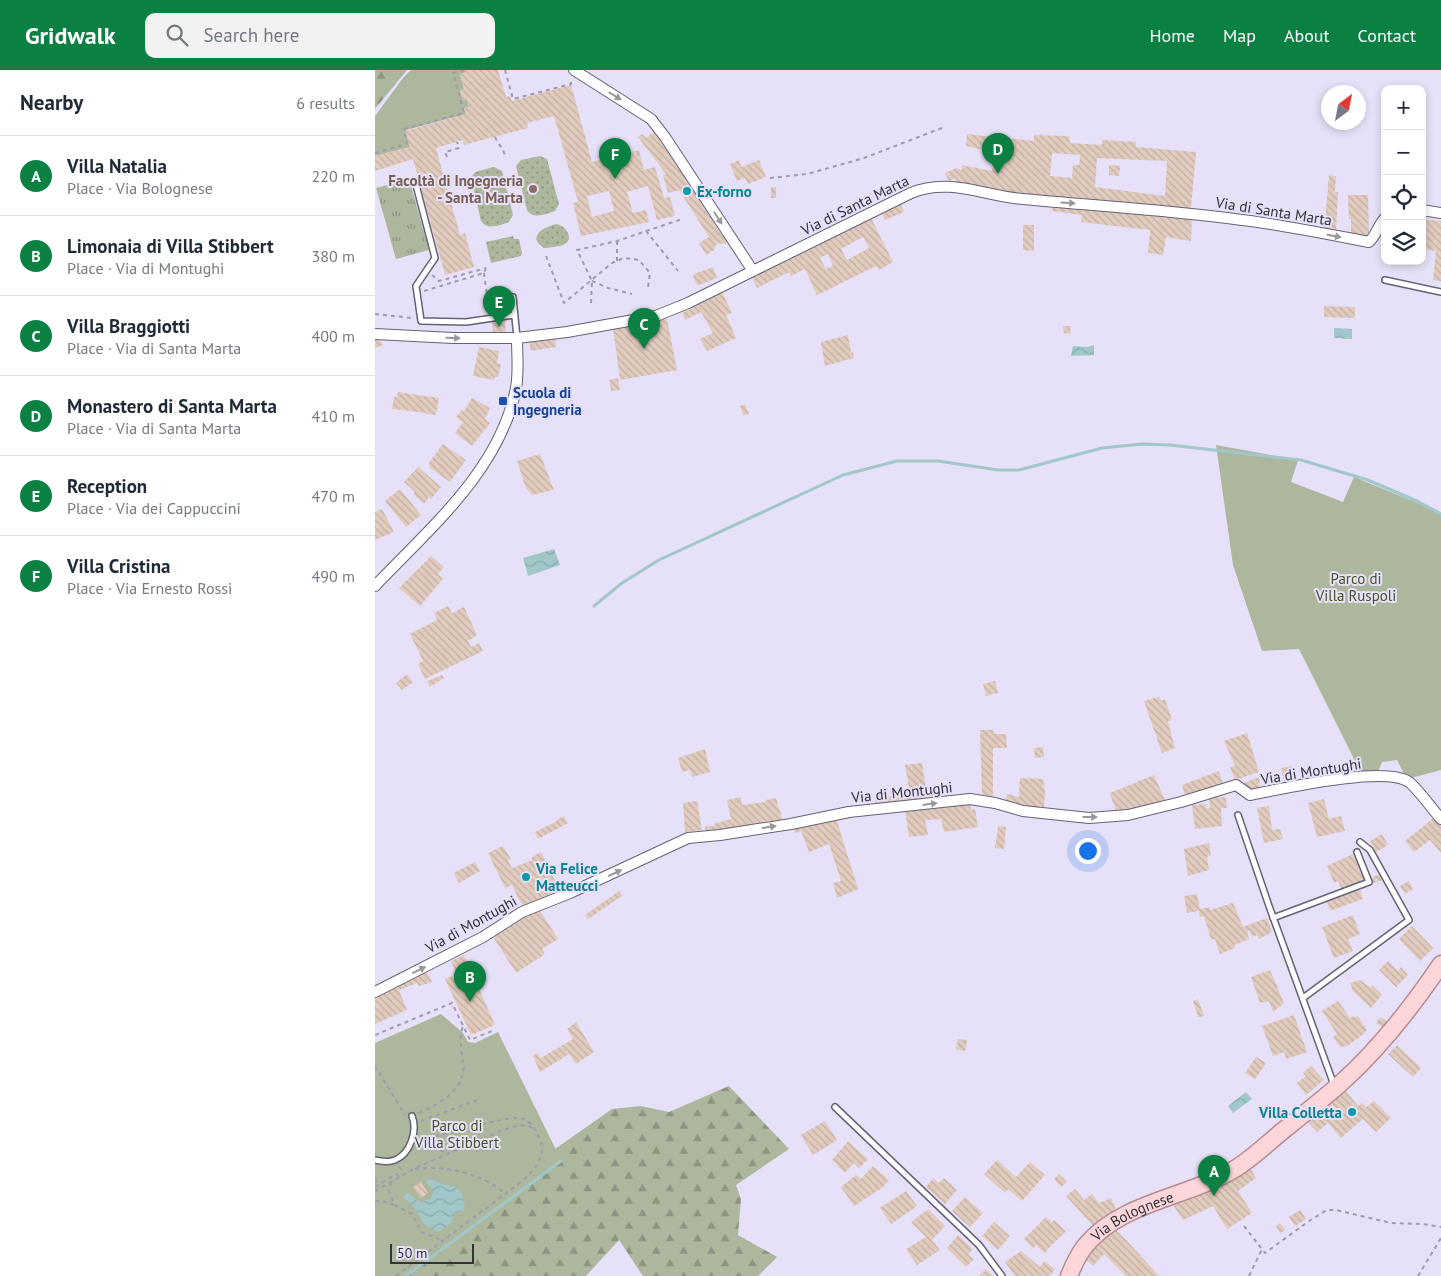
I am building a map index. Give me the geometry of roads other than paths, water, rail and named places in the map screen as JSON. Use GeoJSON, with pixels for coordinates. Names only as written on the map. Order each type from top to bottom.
{"type":"FeatureCollection","features":[{"type":"Feature","properties":{"kind":"main road","name":"Via Bolognese"},"geometry":{"type":"LineString","coordinates":[[1069,1276],[1084,1247],[1103,1228],[1133,1211],[1219,1178],[1239,1167],[1335,1088],[1385,1038],[1423,991],[1441,964]]}},
{"type":"Feature","properties":{"kind":"street"},"geometry":{"type":"LineString","coordinates":[[574,70],[651,119],[753,271]]}},
{"type":"Feature","properties":{"kind":"street","name":"Via di Santa Marta"},"geometry":{"type":"LineString","coordinates":[[375,334],[453,338],[517,338],[567,332],[656,316],[675,309],[928,187],[942,186],[1020,199],[1080,203],[1241,220],[1369,242],[1376,235],[1383,220]]}},
{"type":"Feature","properties":{"kind":"street"},"geometry":{"type":"LineString","coordinates":[[1426,211],[1441,214]]}},
{"type":"Feature","properties":{"kind":"street"},"geometry":{"type":"LineString","coordinates":[[375,586],[459,497],[491,454],[503,429],[514,395],[517,377],[517,338]]}},
{"type":"Feature","properties":{"kind":"street","name":"Via di Montughi"},"geometry":{"type":"LineString","coordinates":[[375,992],[483,937],[522,912],[570,893],[688,838],[775,826],[849,812],[970,799],[995,803],[1023,811],[1089,818],[1129,815],[1181,802],[1236,785],[1251,795],[1339,779],[1379,776],[1402,778],[1409,782],[1441,819]]}},
{"type":"Feature","properties":{"kind":"lane"},"geometry":{"type":"LineString","coordinates":[[415,181],[435,258],[416,286],[421,321],[466,322],[514,316]]}},
{"type":"Feature","properties":{"kind":"lane"},"geometry":{"type":"LineString","coordinates":[[1385,280],[1441,292]]}},
{"type":"Feature","properties":{"kind":"lane"},"geometry":{"type":"LineString","coordinates":[[513,297],[517,338]]}},
{"type":"Feature","properties":{"kind":"lane"},"geometry":{"type":"LineString","coordinates":[[1238,815],[1273,918],[1335,1088]]}},
{"type":"Feature","properties":{"kind":"lane"},"geometry":{"type":"LineString","coordinates":[[1303,998],[1409,920],[1370,850],[1360,842]]}},
{"type":"Feature","properties":{"kind":"lane"},"geometry":{"type":"LineString","coordinates":[[1273,918],[1369,882],[1357,852]]}},
{"type":"Feature","properties":{"kind":"lane"},"geometry":{"type":"LineString","coordinates":[[835,1107],[979,1245],[1002,1276]]}},
{"type":"Feature","properties":{"kind":"lane"},"geometry":{"type":"LineString","coordinates":[[375,1160],[390,1162],[404,1154],[412,1138],[414,1124],[409,1118]]}},
{"type":"Feature","properties":{"kind":"water"},"geometry":{"type":"Polygon","coordinates":[[[1334,328],[1352,329],[1352,339],[1334,338],[1334,328]]]}},
{"type":"Feature","properties":{"kind":"water"},"geometry":{"type":"Polygon","coordinates":[[[1094,345],[1094,355],[1071,356],[1073,346],[1088,347],[1094,345]]]}},
{"type":"Feature","properties":{"kind":"water"},"geometry":{"type":"Polygon","coordinates":[[[554,549],[560,565],[528,576],[523,558],[554,549]]]}},
{"type":"Feature","properties":{"kind":"water"},"geometry":{"type":"Polygon","coordinates":[[[1246,1092],[1252,1099],[1233,1113],[1228,1106],[1246,1092]]]}},
{"type":"Feature","properties":{"kind":"water"},"geometry":{"type":"Polygon","coordinates":[[[429,1179],[457,1187],[464,1201],[463,1211],[455,1214],[450,1224],[438,1232],[424,1224],[415,1208],[403,1197],[407,1193],[421,1203],[431,1198],[434,1191],[426,1183],[429,1179]]]}},
{"type":"Feature","properties":{"kind":"waterway"},"geometry":{"type":"LineString","coordinates":[[594,606],[622,583],[659,560],[843,475],[897,461],[938,461],[998,470],[1019,470],[1102,448],[1142,444],[1170,445],[1301,460],[1368,480],[1417,501],[1441,514]]}},
{"type":"Feature","properties":{"kind":"waterway"},"geometry":{"type":"LineString","coordinates":[[406,1276],[561,1161]]}},
{"type":"Feature","properties":{"kind":"place","name":"Monastero di Santa Marta"},"geometry":{"type":"Point","coordinates":[998,174]}},
{"type":"Feature","properties":{"kind":"place","name":"Villa Cristina"},"geometry":{"type":"Point","coordinates":[615,179]}},
{"type":"Feature","properties":{"kind":"place","name":"Facoltà di Ingegneria - Santa Marta"},"geometry":{"type":"Point","coordinates":[533,189]}},
{"type":"Feature","properties":{"kind":"place","name":"Ex-forno"},"geometry":{"type":"Point","coordinates":[687,191]}},
{"type":"Feature","properties":{"kind":"place","name":"Reception"},"geometry":{"type":"Point","coordinates":[499,327]}},
{"type":"Feature","properties":{"kind":"place","name":"Villa Braggiotti"},"geometry":{"type":"Point","coordinates":[644,349]}},
{"type":"Feature","properties":{"kind":"place","name":"Scuola di Ingegneria"},"geometry":{"type":"Point","coordinates":[503,401]}},
{"type":"Feature","properties":{"kind":"place","name":"Via Felice Matteucci"},"geometry":{"type":"Point","coordinates":[526,877]}},
{"type":"Feature","properties":{"kind":"place","name":"Limonaia di Villa Stibbert"},"geometry":{"type":"Point","coordinates":[470,1002]}},
{"type":"Feature","properties":{"kind":"place","name":"Villa Colletta"},"geometry":{"type":"Point","coordinates":[1352,1112]}},
{"type":"Feature","properties":{"kind":"place","name":"Villa Natalia"},"geometry":{"type":"Point","coordinates":[1214,1196]}},
{"type":"Feature","properties":{"kind":"park label","name":"Parco di Villa Ruspoli"},"geometry":{"type":"Point","coordinates":[1356,586]}},
{"type":"Feature","properties":{"kind":"park label","name":"Parco di Villa Stibbert"},"geometry":{"type":"Point","coordinates":[457,1134]}}]}
